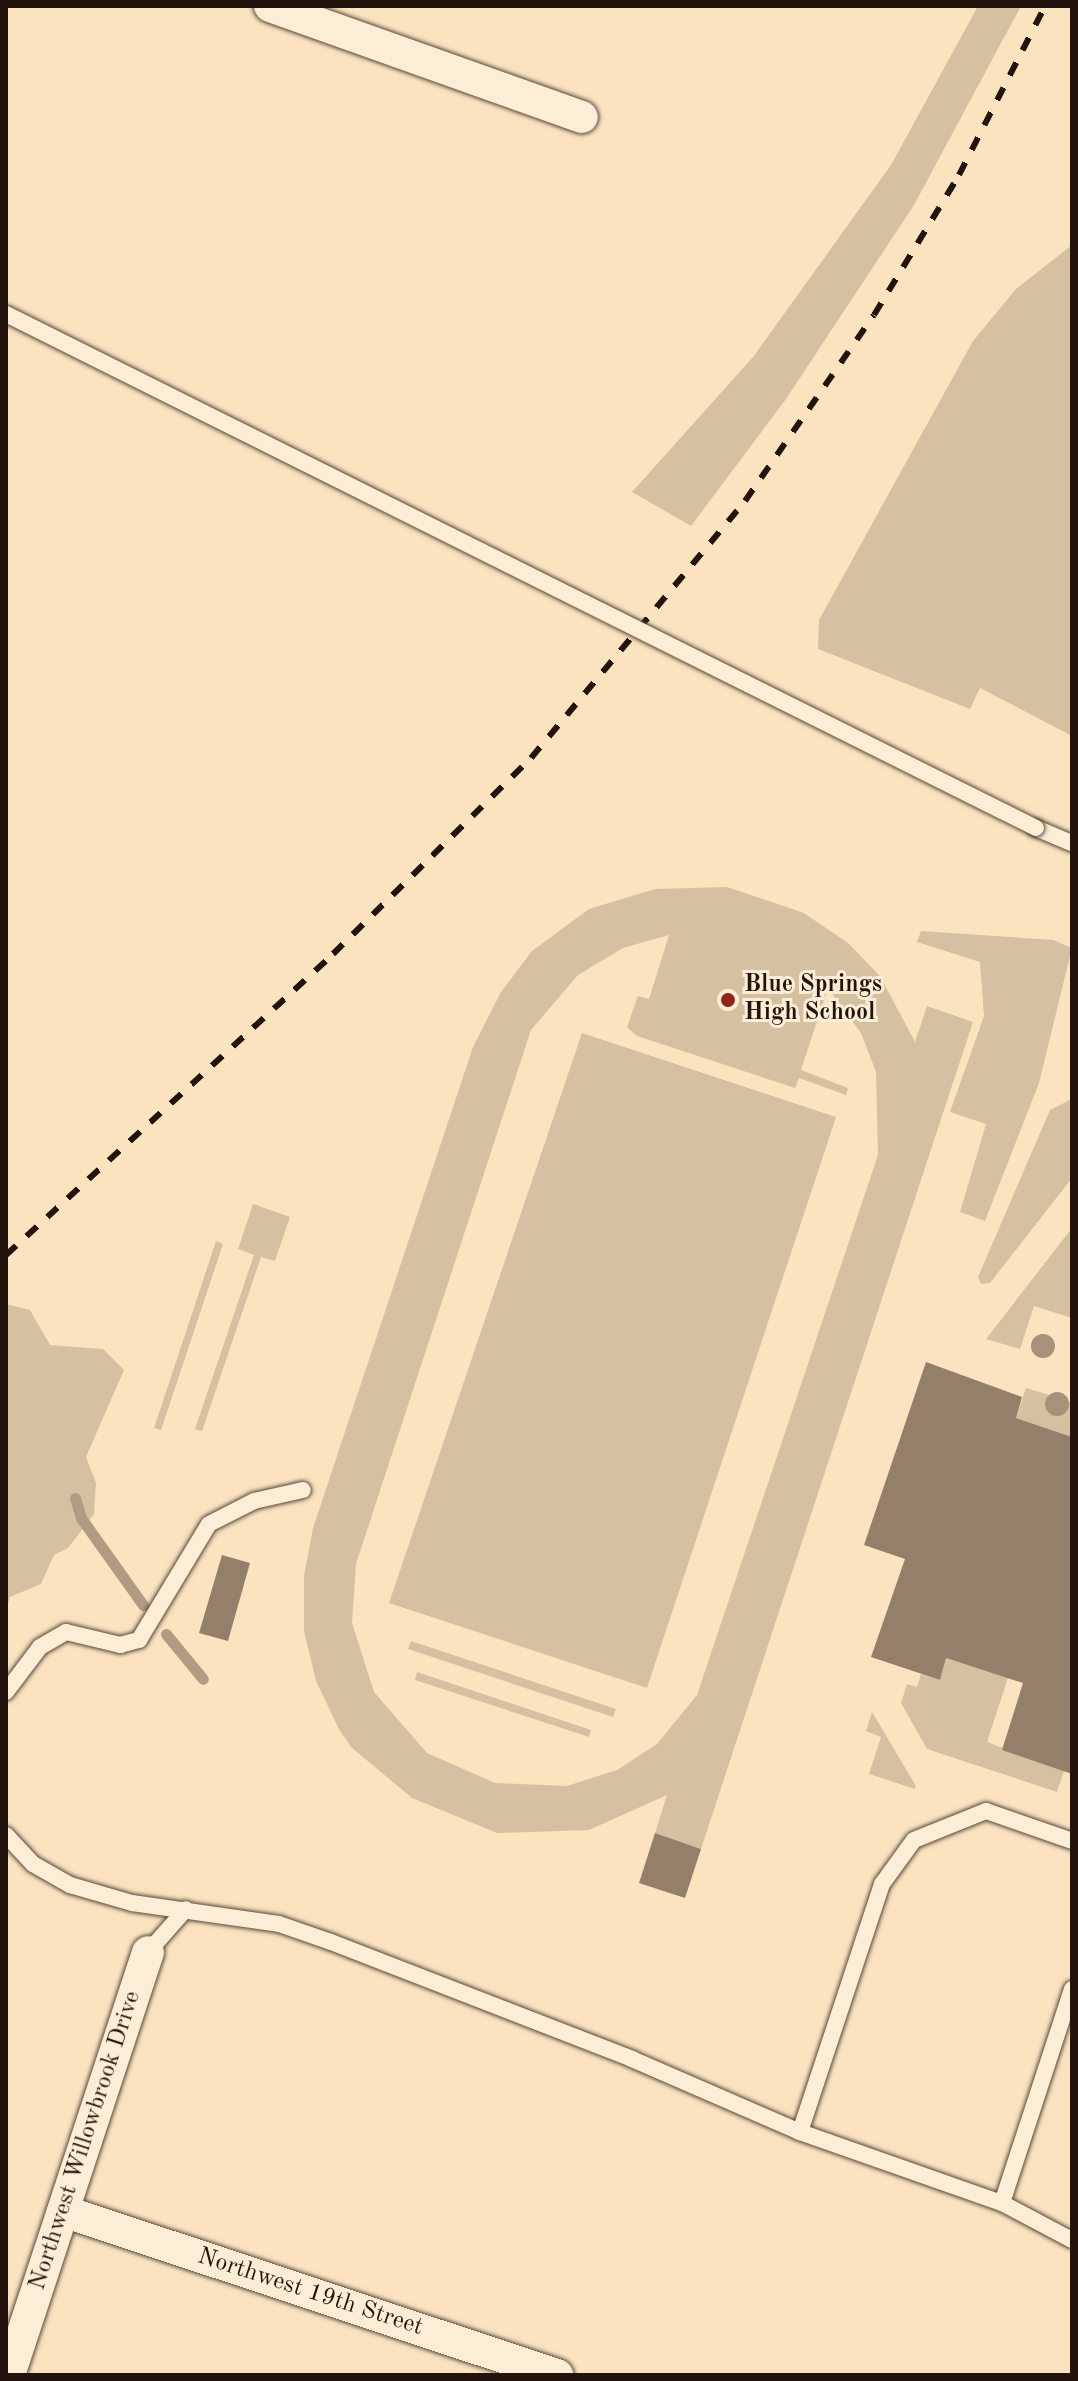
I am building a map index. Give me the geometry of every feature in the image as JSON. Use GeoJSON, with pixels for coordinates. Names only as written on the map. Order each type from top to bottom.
{"type":"FeatureCollection","features":[{"type":"Feature","properties":{"kind":"street"},"geometry":{"type":"LineString","coordinates":[[270,6],[582,117]]}},
{"type":"Feature","properties":{"kind":"street","name":"Northwest Willowbrook Drive"},"geometry":{"type":"LineString","coordinates":[[9,2375],[148,1952]]}},
{"type":"Feature","properties":{"kind":"street","name":"Northwest 19th Street"},"geometry":{"type":"LineString","coordinates":[[63,2211],[557,2375]]}},
{"type":"Feature","properties":{"kind":"lane"},"geometry":{"type":"LineString","coordinates":[[6,314],[1036,828],[1072,843]]}},
{"type":"Feature","properties":{"kind":"lane"},"geometry":{"type":"LineString","coordinates":[[6,1692],[40,1647],[66,1632],[120,1645],[139,1640],[209,1524],[254,1501],[303,1490]]}},
{"type":"Feature","properties":{"kind":"lane"},"geometry":{"type":"LineString","coordinates":[[800,2132],[882,1884],[914,1840],[986,1811],[1072,1841]]}},
{"type":"Feature","properties":{"kind":"lane"},"geometry":{"type":"LineString","coordinates":[[6,1835],[33,1864],[70,1885],[132,1903],[279,1924],[331,1942],[602,2047],[800,2132],[1002,2203],[1072,2240]]}},
{"type":"Feature","properties":{"kind":"lane"},"geometry":{"type":"LineString","coordinates":[[148,1952],[186,1909]]}},
{"type":"Feature","properties":{"kind":"lane"},"geometry":{"type":"LineString","coordinates":[[1002,2203],[1072,1989]]}},
{"type":"Feature","properties":{"kind":"shaded area"},"geometry":{"type":"Polygon","coordinates":[[[978,6],[1021,6],[914,205],[786,399],[691,526],[632,492],[753,357],[891,165],[978,6]]]}},
{"type":"Feature","properties":{"kind":"shaded area"},"geometry":{"type":"Polygon","coordinates":[[[1072,245],[1072,736],[980,688],[970,709],[818,649],[819,620],[973,341],[1016,289],[1072,245]]]}},
{"type":"Feature","properties":{"kind":"shaded area"},"geometry":{"type":"Polygon","coordinates":[[[727,887],[804,913],[848,943],[880,976],[915,1042],[927,1006],[973,1022],[701,1849],[655,1833],[667,1795],[589,1830],[497,1833],[412,1798],[351,1747],[339,1729],[316,1681],[304,1631],[304,1576],[313,1528],[473,1047],[501,992],[532,951],[589,909],[655,889],[727,887]],[[669,935],[623,948],[578,975],[531,1030],[356,1564],[352,1623],[374,1692],[427,1753],[495,1783],[567,1786],[617,1770],[657,1744],[697,1695],[878,1155],[876,1072],[861,1033],[828,988],[801,1070],[848,1088],[846,1095],[799,1078],[795,1088],[637,1036],[627,1027],[638,996],[649,999],[669,935]]]}},
{"type":"Feature","properties":{"kind":"shaded area"},"geometry":{"type":"Polygon","coordinates":[[[921,931],[1053,940],[1072,948],[1039,1083],[985,1221],[960,1212],[986,1124],[950,1112],[984,1016],[980,962],[917,942],[921,931]]]}},
{"type":"Feature","properties":{"kind":"shaded area"},"geometry":{"type":"Polygon","coordinates":[[[582,1033],[836,1117],[647,1688],[389,1603],[582,1033]]]}},
{"type":"Feature","properties":{"kind":"shaded area"},"geometry":{"type":"Polygon","coordinates":[[[1070,1100],[1072,1178],[990,1283],[981,1284],[978,1277],[1050,1110],[1070,1100]]]}},
{"type":"Feature","properties":{"kind":"shaded area"},"geometry":{"type":"Polygon","coordinates":[[[253,1204],[290,1217],[275,1261],[261,1257],[202,1431],[195,1429],[254,1255],[238,1249],[253,1204]]]}},
{"type":"Feature","properties":{"kind":"shaded area"},"geometry":{"type":"Polygon","coordinates":[[[1072,1228],[1072,1318],[1034,1306],[1020,1349],[986,1339],[1072,1228]]]}},
{"type":"Feature","properties":{"kind":"shaded area"},"geometry":{"type":"Polygon","coordinates":[[[216,1241],[223,1244],[161,1430],[154,1428],[216,1241]]]}},
{"type":"Feature","properties":{"kind":"shaded area"},"geometry":{"type":"Polygon","coordinates":[[[6,1304],[30,1310],[50,1345],[103,1349],[124,1370],[86,1457],[96,1483],[94,1514],[68,1548],[54,1555],[41,1584],[10,1597],[6,1609],[6,1304]]]}},
{"type":"Feature","properties":{"kind":"shaded area"},"geometry":{"type":"Polygon","coordinates":[[[1026,1388],[1072,1402],[1072,1437],[1016,1418],[1026,1388]]]}},
{"type":"Feature","properties":{"kind":"shaded area"},"geometry":{"type":"Polygon","coordinates":[[[411,1641],[616,1709],[613,1717],[408,1649],[411,1641]]]}},
{"type":"Feature","properties":{"kind":"shaded area"},"geometry":{"type":"Polygon","coordinates":[[[946,1658],[1008,1678],[987,1742],[1064,1771],[1057,1792],[927,1749],[901,1703],[907,1684],[917,1687],[921,1674],[940,1680],[946,1658]]]}},
{"type":"Feature","properties":{"kind":"shaded area"},"geometry":{"type":"Polygon","coordinates":[[[417,1672],[591,1730],[589,1737],[415,1680],[417,1672]]]}},
{"type":"Feature","properties":{"kind":"shaded area"},"geometry":{"type":"Polygon","coordinates":[[[872,1712],[915,1789],[869,1774],[881,1737],[866,1731],[872,1712]]]}},
{"type":"Feature","properties":{"kind":"building"},"geometry":{"type":"Polygon","coordinates":[[[926,1362],[1022,1397],[1016,1418],[1072,1437],[1072,1774],[1002,1750],[1023,1683],[946,1658],[940,1680],[871,1657],[905,1559],[864,1545],[926,1362]]]}},
{"type":"Feature","properties":{"kind":"building"},"geometry":{"type":"Polygon","coordinates":[[[222,1555],[250,1563],[228,1641],[199,1633],[222,1555]]]}},
{"type":"Feature","properties":{"kind":"building"},"geometry":{"type":"Polygon","coordinates":[[[655,1833],[701,1849],[685,1898],[639,1883],[655,1833]]]}},
{"type":"Feature","properties":{"kind":"waterway"},"geometry":{"type":"LineString","coordinates":[[75,1498],[81,1518],[143,1605]]}},
{"type":"Feature","properties":{"kind":"waterway"},"geometry":{"type":"LineString","coordinates":[[166,1634],[203,1679]]}},
{"type":"Feature","properties":{"kind":"railway"},"geometry":{"type":"LineString","coordinates":[[6,1255],[333,954],[531,758],[745,501],[874,315],[959,175],[1045,6]]}},
{"type":"Feature","properties":{"kind":"place","name":"Blue Springs High School"},"geometry":{"type":"Point","coordinates":[728,1000]}}]}
